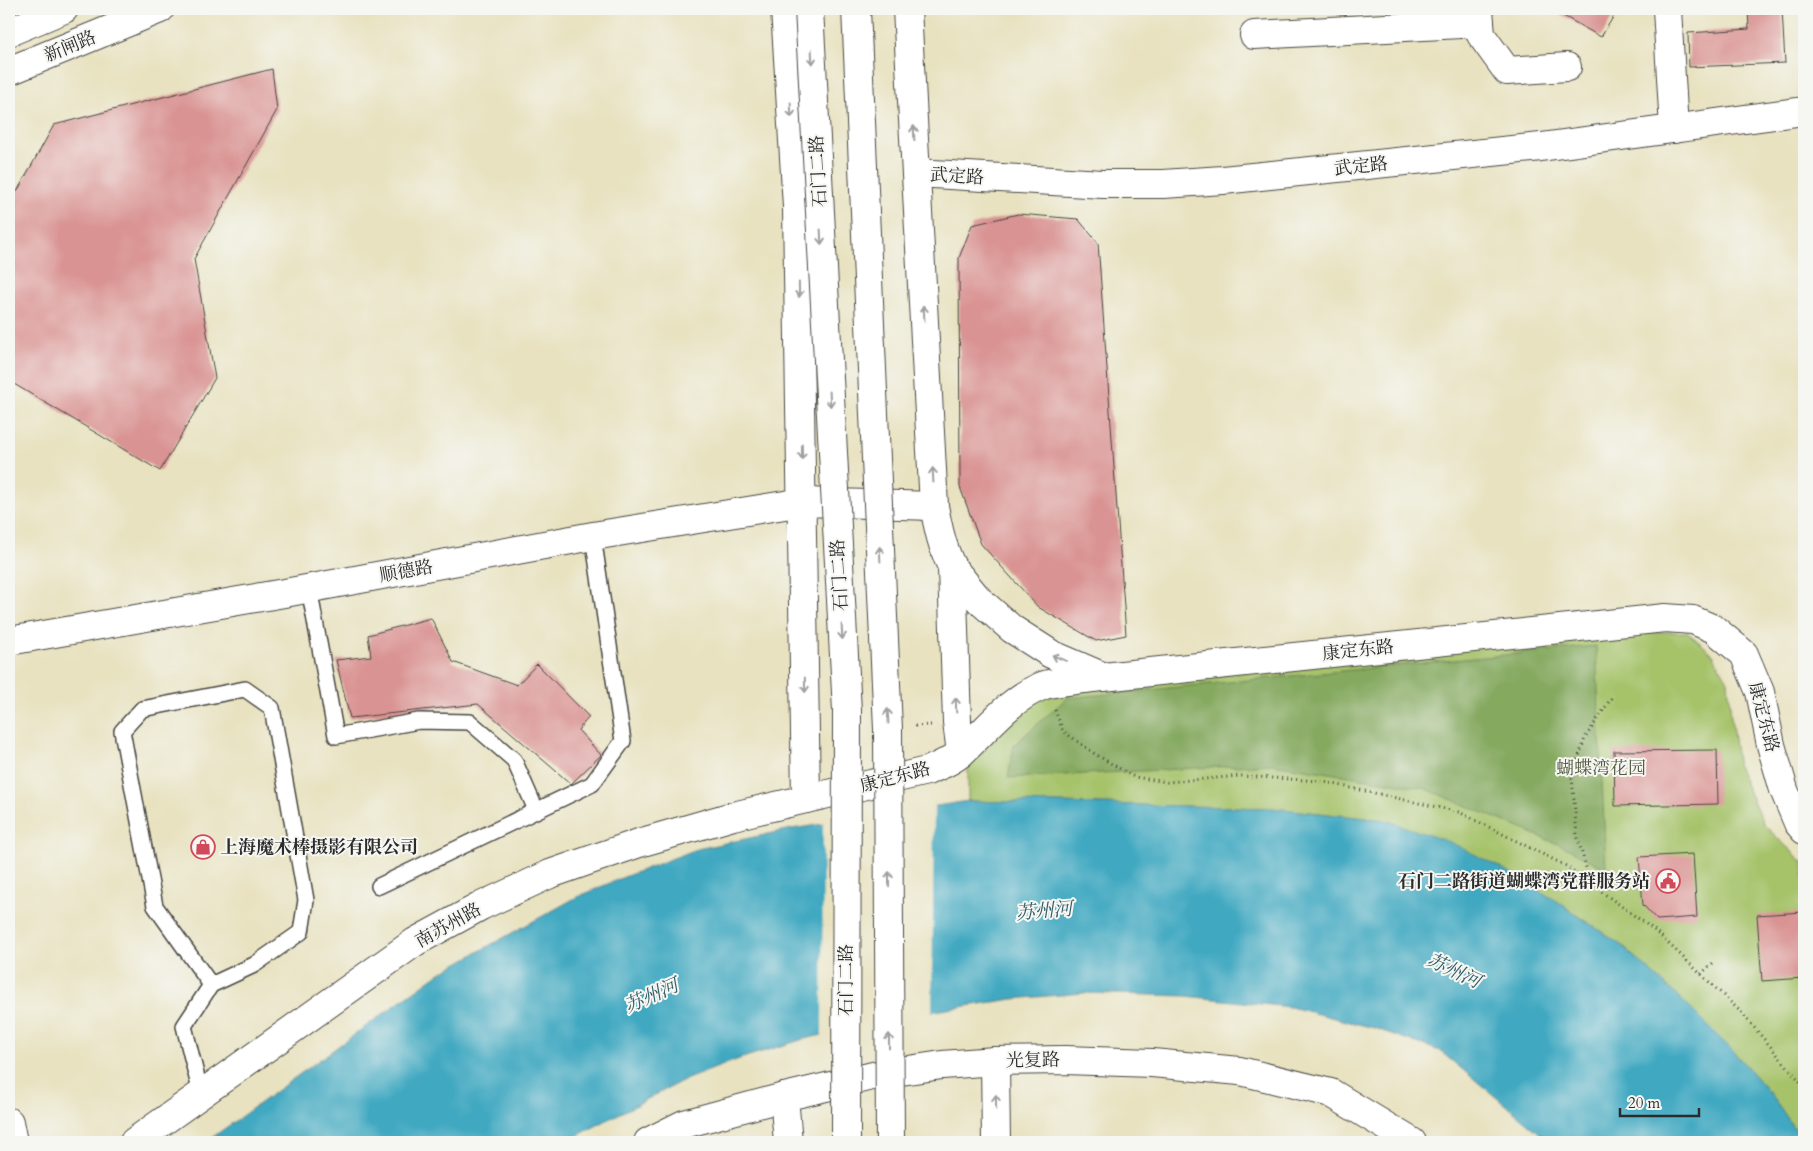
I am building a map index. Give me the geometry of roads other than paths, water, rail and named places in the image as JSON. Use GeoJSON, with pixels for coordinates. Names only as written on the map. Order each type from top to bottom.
{"type":"FeatureCollection","features":[{"type":"Feature","properties":{"kind":"street","name":"新闸路"},"geometry":{"type":"LineString","coordinates":[[9,32],[64,9]]}},
{"type":"Feature","properties":{"kind":"street","name":"新闸路"},"geometry":{"type":"LineString","coordinates":[[9,71],[160,9]]}},
{"type":"Feature","properties":{"kind":"street","name":"石门二路"},"geometry":{"type":"LineString","coordinates":[[785,9],[797,206],[806,799]]}},
{"type":"Feature","properties":{"kind":"street","name":"石门二路"},"geometry":{"type":"LineString","coordinates":[[809,9],[847,711],[846,1142]]}},
{"type":"Feature","properties":{"kind":"street"},"geometry":{"type":"LineString","coordinates":[[856,9],[888,729],[890,1142]]}},
{"type":"Feature","properties":{"kind":"street"},"geometry":{"type":"LineString","coordinates":[[907,9],[934,506],[938,531],[952,567],[979,600],[1012,629],[1051,654],[1103,677]]}},
{"type":"Feature","properties":{"kind":"street"},"geometry":{"type":"LineString","coordinates":[[1667,9],[1674,128]]}},
{"type":"Feature","properties":{"kind":"street"},"geometry":{"type":"LineString","coordinates":[[1254,34],[1480,16],[1481,36],[1507,71],[1567,66]]}},
{"type":"Feature","properties":{"kind":"street","name":"武定路"},"geometry":{"type":"LineString","coordinates":[[916,173],[1103,184],[1171,184],[1531,148],[1804,111]]}},
{"type":"Feature","properties":{"kind":"street","name":"顺德路"},"geometry":{"type":"LineString","coordinates":[[9,641],[593,536],[802,502],[934,506]]}},
{"type":"Feature","properties":{"kind":"street"},"geometry":{"type":"LineString","coordinates":[[952,567],[957,722],[960,753]]}},
{"type":"Feature","properties":{"kind":"street","name":"康定东路"},"geometry":{"type":"LineString","coordinates":[[806,799],[928,771],[945,763],[960,753],[1000,714],[1020,698],[1044,685],[1103,677],[1665,618],[1693,620],[1714,629],[1744,654],[1760,692],[1771,745],[1784,790],[1798,823],[1804,830]]}},
{"type":"Feature","properties":{"kind":"street","name":"南苏州路"},"geometry":{"type":"LineString","coordinates":[[134,1142],[415,942],[481,906],[550,874],[638,843],[733,816],[806,799]]}},
{"type":"Feature","properties":{"kind":"street","name":"光复路"},"geometry":{"type":"LineString","coordinates":[[648,1142],[684,1124],[784,1097],[881,1074],[942,1065],[995,1061],[1065,1060],[1152,1063],[1240,1071],[1331,1093],[1412,1142]]}},
{"type":"Feature","properties":{"kind":"street"},"geometry":{"type":"LineString","coordinates":[[995,1061],[996,1142]]}},
{"type":"Feature","properties":{"kind":"street"},"geometry":{"type":"LineString","coordinates":[[784,1097],[788,1142]]}},
{"type":"Feature","properties":{"kind":"street"},"geometry":{"type":"LineString","coordinates":[[9,1122],[13,1142]]}},
{"type":"Feature","properties":{"kind":"lane"},"geometry":{"type":"LineString","coordinates":[[379,886],[592,784],[623,741],[593,536]]}},
{"type":"Feature","properties":{"kind":"lane"},"geometry":{"type":"LineString","coordinates":[[309,588],[336,736],[419,721],[470,722],[514,760],[536,810]]}},
{"type":"Feature","properties":{"kind":"lane"},"geometry":{"type":"LineString","coordinates":[[201,1094],[184,1026],[211,985],[254,965],[301,932],[306,900],[272,708],[245,689],[142,708],[122,731],[156,906],[211,985]]}},
{"type":"Feature","properties":{"kind":"water","name":"苏州河"},"geometry":{"type":"Polygon","coordinates":[[[968,801],[1271,808],[1385,820],[1452,843],[1509,872],[1561,904],[1621,945],[1684,1002],[1731,1049],[1772,1096],[1804,1142],[1548,1142],[1440,1051],[1374,1028],[1290,1007],[1185,996],[1083,993],[1013,999],[934,1011],[804,1039],[739,1059],[682,1081],[565,1142],[206,1142],[438,974],[577,897],[697,849],[792,829],[968,801]]]}},
{"type":"Feature","properties":{"kind":"place","name":"上海魔术棒摄影有限公司"},"geometry":{"type":"Point","coordinates":[203,847]}},
{"type":"Feature","properties":{"kind":"place","name":"石门二路街道蝴蝶湾党群服务站"},"geometry":{"type":"Point","coordinates":[1668,881]}},
{"type":"Feature","properties":{"kind":"park label","name":"蝴蝶湾花园"},"geometry":{"type":"Point","coordinates":[1601,768]}}]}
